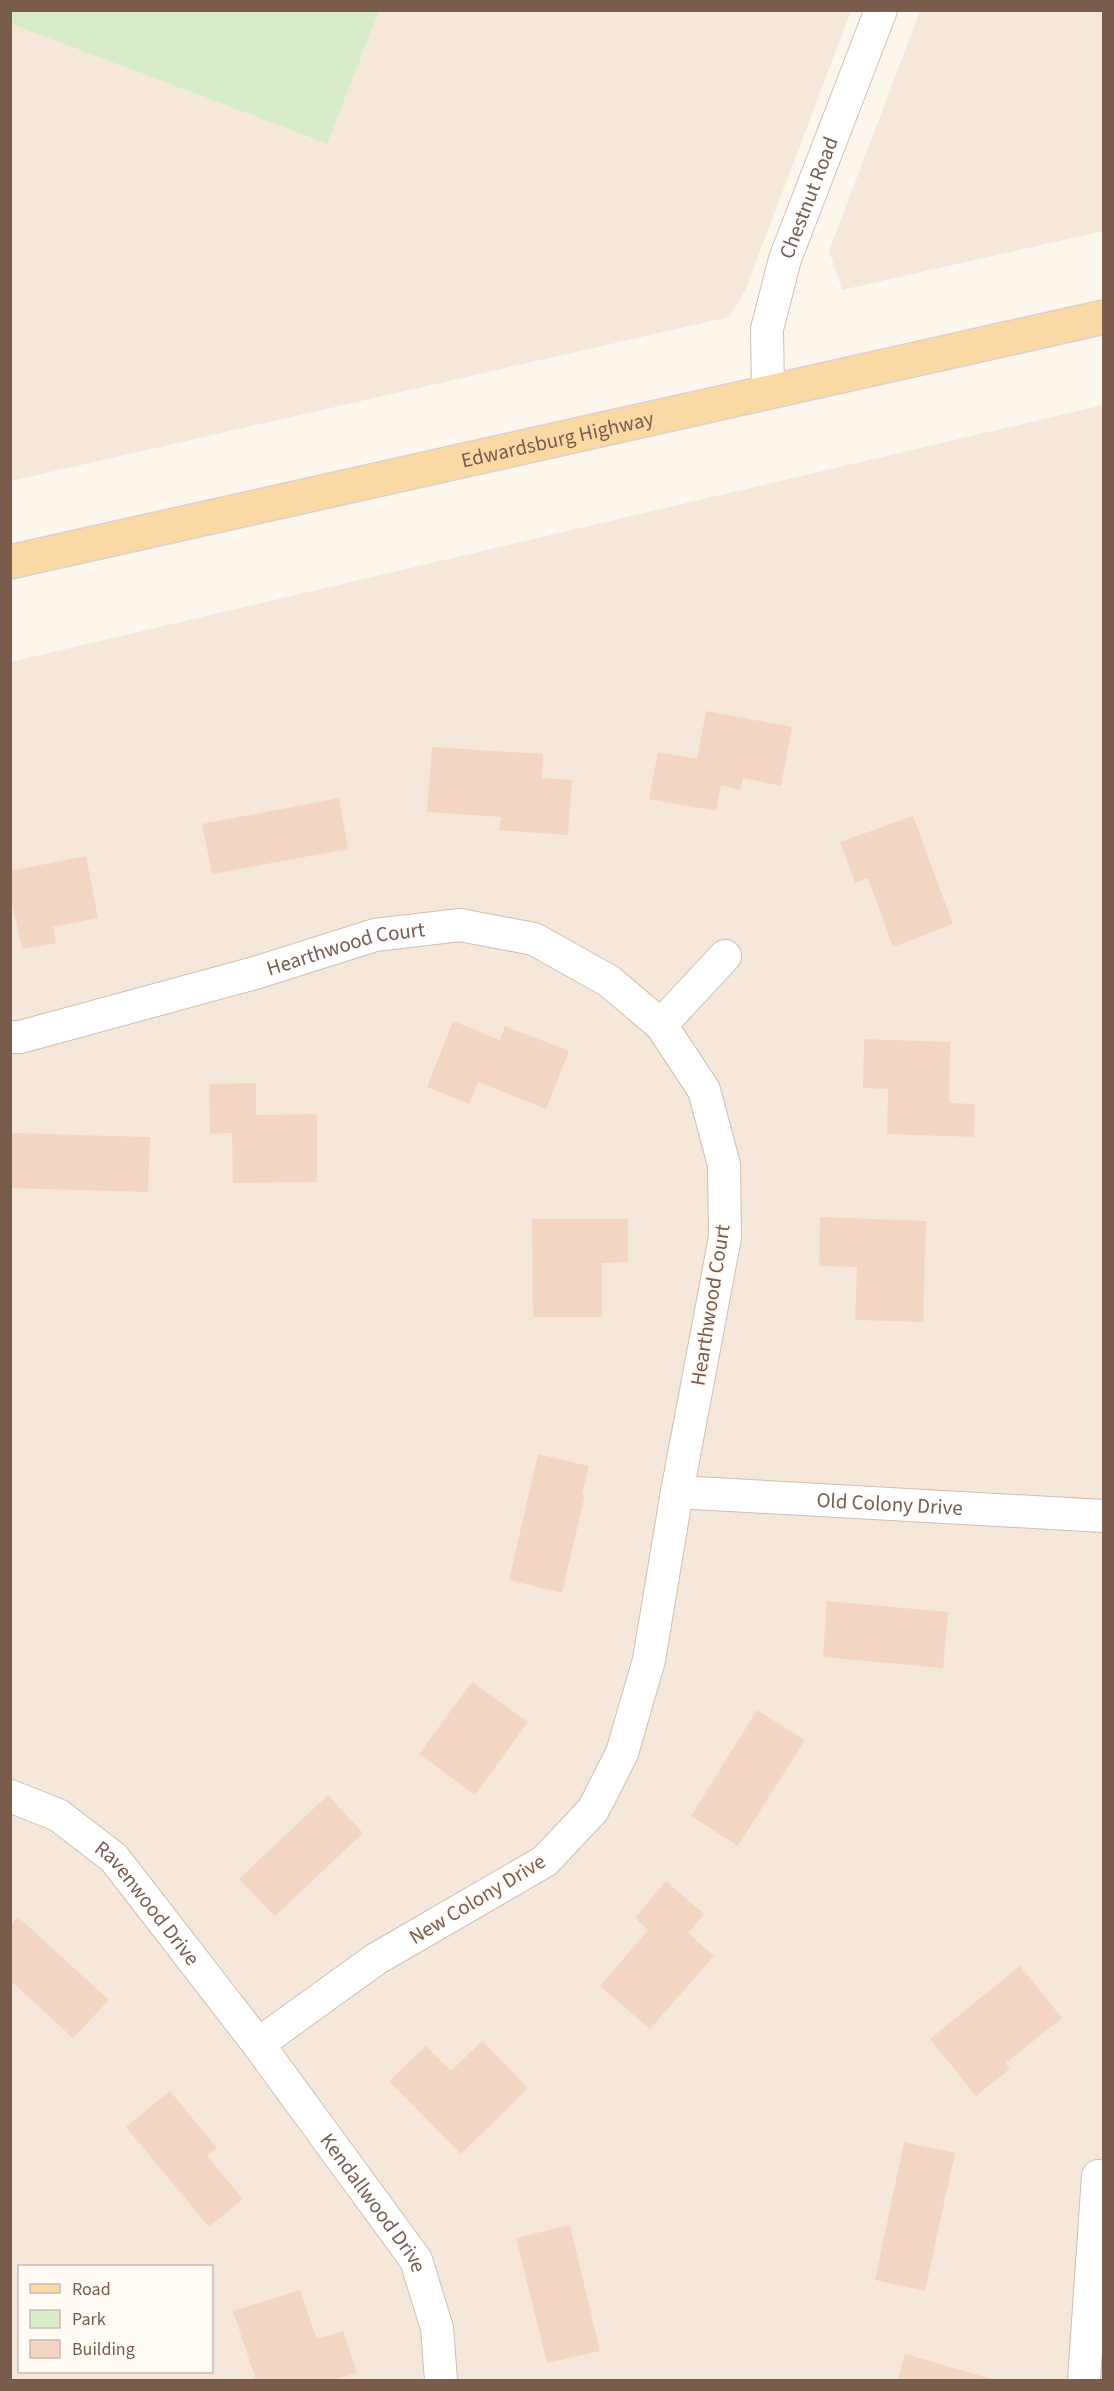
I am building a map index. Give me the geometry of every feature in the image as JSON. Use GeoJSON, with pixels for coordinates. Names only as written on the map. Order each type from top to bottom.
{"type":"FeatureCollection","features":[{"type":"Feature","properties":{"kind":"main road","name":"Edwardsburg Highway"},"geometry":{"type":"LineString","coordinates":[[10,562],[1104,317]]}},
{"type":"Feature","properties":{"kind":"street","name":"Chestnut Road"},"geometry":{"type":"LineString","coordinates":[[768,392],[767,329],[785,259],[881,10]]}},
{"type":"Feature","properties":{"kind":"street","name":"Hearthwood Court"},"geometry":{"type":"LineString","coordinates":[[10,1037],[20,1037],[255,973],[375,935],[460,925],[534,939],[609,981],[661,1025],[704,1090],[724,1165],[724,1237],[677,1492]]}},
{"type":"Feature","properties":{"kind":"street"},"geometry":{"type":"LineString","coordinates":[[661,1025],[725,956]]}},
{"type":"Feature","properties":{"kind":"street","name":"Old Colony Drive"},"geometry":{"type":"LineString","coordinates":[[677,1492],[1104,1516]]}},
{"type":"Feature","properties":{"kind":"street","name":"New Colony Drive"},"geometry":{"type":"LineString","coordinates":[[258,2044],[375,1959],[544,1861],[593,1810],[622,1753],[649,1660],[677,1492]]}},
{"type":"Feature","properties":{"kind":"street","name":"Ravenwood Drive"},"geometry":{"type":"LineString","coordinates":[[10,1796],[58,1815],[114,1858],[258,2044]]}},
{"type":"Feature","properties":{"kind":"street","name":"Kendallwood Drive"},"geometry":{"type":"LineString","coordinates":[[258,2044],[416,2260],[437,2328],[441,2380]]}},
{"type":"Feature","properties":{"kind":"street"},"geometry":{"type":"LineString","coordinates":[[1084,2380],[1098,2176]]}},
{"type":"Feature","properties":{"kind":"shaded area"},"geometry":{"type":"Polygon","coordinates":[[[379,11],[851,11],[745,291],[729,317],[11,481],[11,24],[326,144],[379,11]]]}},
{"type":"Feature","properties":{"kind":"shaded area"},"geometry":{"type":"Polygon","coordinates":[[[920,11],[1103,11],[1103,231],[842,290],[829,251],[920,11]]]}},
{"type":"Feature","properties":{"kind":"shaded area"},"geometry":{"type":"Polygon","coordinates":[[[1103,405],[1103,2380],[11,2380],[10,662],[1103,405]]]}},
{"type":"Feature","properties":{"kind":"green space"},"geometry":{"type":"Polygon","coordinates":[[[11,10],[379,11],[327,144],[11,24],[11,10]]]}},
{"type":"Feature","properties":{"kind":"building"},"geometry":{"type":"Polygon","coordinates":[[[706,711],[792,727],[781,786],[743,778],[740,790],[721,785],[716,811],[649,799],[658,752],[697,759],[706,711]]]}},
{"type":"Feature","properties":{"kind":"building"},"geometry":{"type":"Polygon","coordinates":[[[432,747],[543,754],[542,778],[572,780],[568,835],[499,830],[501,817],[427,812],[432,747]]]}},
{"type":"Feature","properties":{"kind":"building"},"geometry":{"type":"Polygon","coordinates":[[[339,798],[348,849],[212,874],[202,824],[339,798]]]}},
{"type":"Feature","properties":{"kind":"building"},"geometry":{"type":"Polygon","coordinates":[[[913,816],[953,924],[893,947],[868,878],[855,883],[840,842],[913,816]]]}},
{"type":"Feature","properties":{"kind":"building"},"geometry":{"type":"Polygon","coordinates":[[[86,856],[98,918],[53,927],[56,943],[22,949],[10,893],[10,871],[86,856]]]}},
{"type":"Feature","properties":{"kind":"building"},"geometry":{"type":"Polygon","coordinates":[[[453,1021],[500,1040],[505,1026],[569,1051],[546,1109],[478,1082],[469,1104],[427,1087],[453,1021]]]}},
{"type":"Feature","properties":{"kind":"building"},"geometry":{"type":"Polygon","coordinates":[[[864,1039],[950,1042],[949,1103],[975,1104],[974,1137],[887,1134],[888,1089],[863,1088],[864,1039]]]}},
{"type":"Feature","properties":{"kind":"building"},"geometry":{"type":"Polygon","coordinates":[[[256,1083],[256,1115],[317,1114],[317,1182],[233,1183],[232,1133],[210,1134],[209,1084],[256,1083]]]}},
{"type":"Feature","properties":{"kind":"building"},"geometry":{"type":"Polygon","coordinates":[[[10,1133],[150,1137],[148,1192],[10,1188],[10,1133]]]}},
{"type":"Feature","properties":{"kind":"building"},"geometry":{"type":"Polygon","coordinates":[[[820,1217],[926,1221],[923,1322],[855,1320],[857,1267],[819,1266],[820,1217]]]}},
{"type":"Feature","properties":{"kind":"building"},"geometry":{"type":"Polygon","coordinates":[[[532,1219],[628,1219],[628,1262],[602,1263],[602,1317],[533,1317],[532,1219]]]}},
{"type":"Feature","properties":{"kind":"building"},"geometry":{"type":"Polygon","coordinates":[[[538,1454],[589,1466],[582,1494],[585,1495],[562,1593],[509,1580],[538,1454]]]}},
{"type":"Feature","properties":{"kind":"building"},"geometry":{"type":"Polygon","coordinates":[[[827,1601],[948,1612],[943,1668],[823,1657],[827,1601]]]}},
{"type":"Feature","properties":{"kind":"building"},"geometry":{"type":"Polygon","coordinates":[[[472,1682],[528,1722],[475,1795],[419,1754],[472,1682]]]}},
{"type":"Feature","properties":{"kind":"building"},"geometry":{"type":"Polygon","coordinates":[[[757,1710],[805,1740],[738,1846],[691,1816],[757,1710]]]}},
{"type":"Feature","properties":{"kind":"building"},"geometry":{"type":"Polygon","coordinates":[[[328,1795],[363,1833],[275,1916],[239,1879],[328,1795]]]}},
{"type":"Feature","properties":{"kind":"building"},"geometry":{"type":"Polygon","coordinates":[[[666,1881],[704,1914],[688,1933],[714,1956],[650,2029],[600,1986],[648,1930],[635,1918],[666,1881]]]}},
{"type":"Feature","properties":{"kind":"building"},"geometry":{"type":"Polygon","coordinates":[[[18,1917],[109,2000],[73,2038],[10,1980],[10,1926],[18,1917]]]}},
{"type":"Feature","properties":{"kind":"building"},"geometry":{"type":"Polygon","coordinates":[[[1020,1966],[1062,2018],[1006,2063],[1010,2069],[976,2096],[930,2039],[1020,1966]]]}},
{"type":"Feature","properties":{"kind":"building"},"geometry":{"type":"Polygon","coordinates":[[[482,2041],[528,2088],[461,2154],[389,2081],[426,2046],[451,2071],[482,2041]]]}},
{"type":"Feature","properties":{"kind":"building"},"geometry":{"type":"Polygon","coordinates":[[[170,2091],[217,2148],[207,2156],[243,2199],[209,2227],[126,2127],[170,2091]]]}},
{"type":"Feature","properties":{"kind":"building"},"geometry":{"type":"Polygon","coordinates":[[[904,2142],[955,2153],[925,2291],[875,2280],[904,2142]]]}},
{"type":"Feature","properties":{"kind":"building"},"geometry":{"type":"Polygon","coordinates":[[[570,2225],[600,2351],[547,2363],[516,2238],[570,2225]]]}},
{"type":"Feature","properties":{"kind":"building"},"geometry":{"type":"Polygon","coordinates":[[[300,2290],[317,2339],[343,2331],[357,2373],[333,2380],[256,2380],[233,2311],[300,2290]]]}},
{"type":"Feature","properties":{"kind":"building"},"geometry":{"type":"Polygon","coordinates":[[[905,2354],[995,2380],[898,2380],[905,2354]]]}}]}
